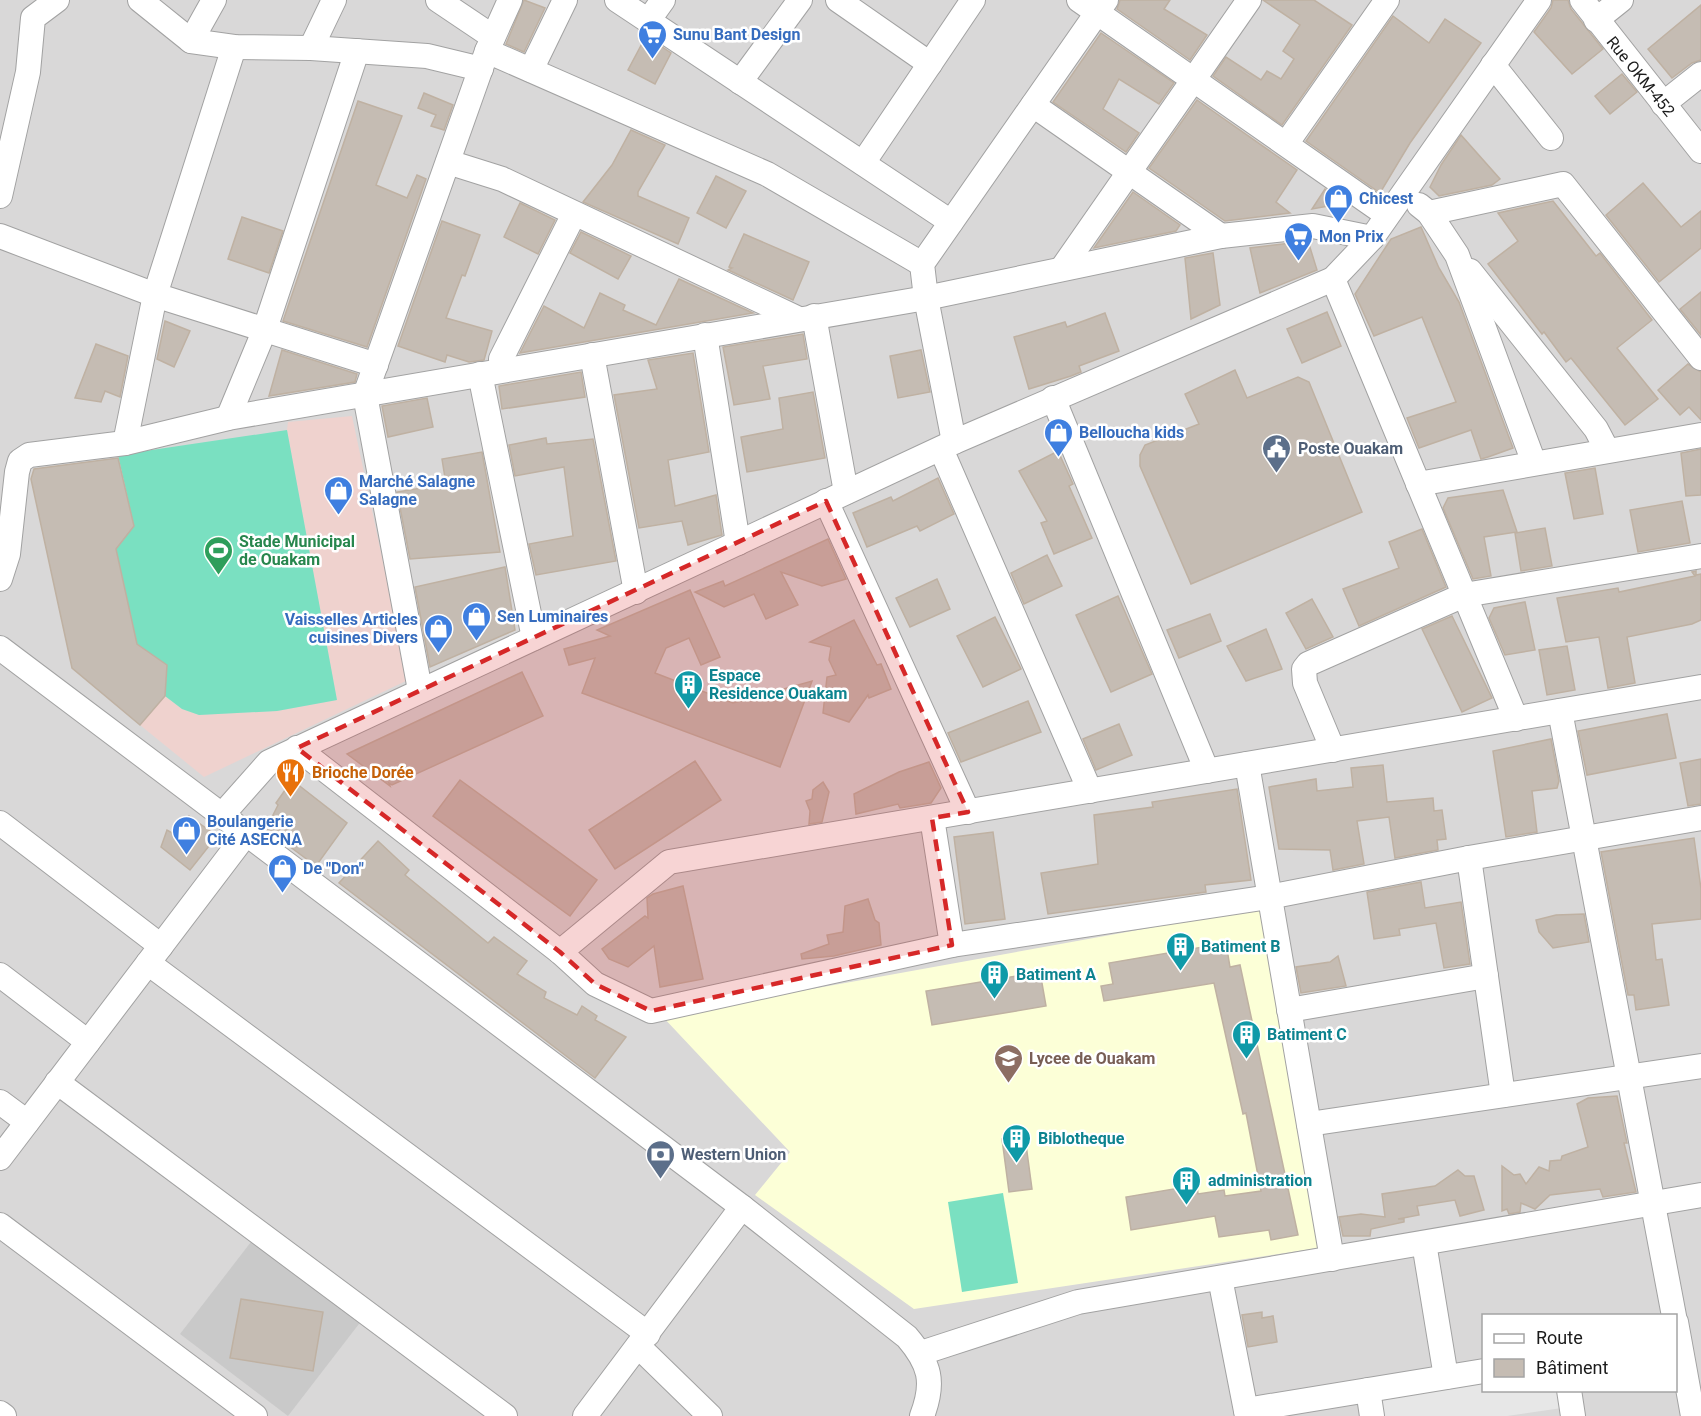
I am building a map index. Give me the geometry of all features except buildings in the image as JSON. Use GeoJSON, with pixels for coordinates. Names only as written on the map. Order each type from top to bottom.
{"type":"FeatureCollection","features":[{"type":"Feature","properties":{"kind":"street"},"geometry":{"type":"LineString","coordinates":[[0,196],[9,120],[28,72],[33,18],[57,0]]}},
{"type":"Feature","properties":{"kind":"street"},"geometry":{"type":"LineString","coordinates":[[140,0],[191,41],[234,47],[311,48],[427,56],[487,52]]}},
{"type":"Feature","properties":{"kind":"street"},"geometry":{"type":"LineString","coordinates":[[191,41],[214,0]]}},
{"type":"Feature","properties":{"kind":"street"},"geometry":{"type":"LineString","coordinates":[[311,48],[334,0]]}},
{"type":"Feature","properties":{"kind":"street"},"geometry":{"type":"LineString","coordinates":[[438,0],[487,52],[767,174],[922,264]]}},
{"type":"Feature","properties":{"kind":"street"},"geometry":{"type":"LineString","coordinates":[[420,690],[365,395],[487,52],[510,0]]}},
{"type":"Feature","properties":{"kind":"street"},"geometry":{"type":"LineString","coordinates":[[531,70],[565,0]]}},
{"type":"Feature","properties":{"kind":"street"},"geometry":{"type":"LineString","coordinates":[[617,0],[951,222]]}},
{"type":"Feature","properties":{"kind":"street"},"geometry":{"type":"LineString","coordinates":[[648,21],[663,0]]}},
{"type":"Feature","properties":{"kind":"street"},"geometry":{"type":"LineString","coordinates":[[740,82],[800,0]]}},
{"type":"Feature","properties":{"kind":"street"},"geometry":{"type":"LineString","coordinates":[[838,0],[930,64]]}},
{"type":"Feature","properties":{"kind":"street"},"geometry":{"type":"LineString","coordinates":[[863,163],[973,0]]}},
{"type":"Feature","properties":{"kind":"street"},"geometry":{"type":"LineString","coordinates":[[1064,267],[1249,0]]}},
{"type":"Feature","properties":{"kind":"street"},"geometry":{"type":"LineString","coordinates":[[1286,144],[1387,0]]}},
{"type":"Feature","properties":{"kind":"street"},"geometry":{"type":"LineString","coordinates":[[222,815],[269,762],[297,748],[636,592],[836,496],[1053,398],[1334,279],[1372,238],[1539,0]]}},
{"type":"Feature","properties":{"kind":"street","name":"Rue OKM-452"},"geometry":{"type":"LineString","coordinates":[[1582,0],[1701,151]]}},
{"type":"Feature","properties":{"kind":"street"},"geometry":{"type":"LineString","coordinates":[[1596,20],[1621,0]]}},
{"type":"Feature","properties":{"kind":"street"},"geometry":{"type":"LineString","coordinates":[[1090,791],[948,446],[922,264],[1033,105],[1094,4],[1194,80],[1387,215]]}},
{"type":"Feature","properties":{"kind":"street"},"geometry":{"type":"LineString","coordinates":[[125,443],[155,295],[234,47]]}},
{"type":"Feature","properties":{"kind":"street"},"geometry":{"type":"LineString","coordinates":[[228,418],[265,328],[357,51]]}},
{"type":"Feature","properties":{"kind":"street"},"geometry":{"type":"LineString","coordinates":[[1492,65],[1551,138]]}},
{"type":"Feature","properties":{"kind":"street"},"geometry":{"type":"LineString","coordinates":[[1663,104],[1701,74]]}},
{"type":"Feature","properties":{"kind":"street"},"geometry":{"type":"LineString","coordinates":[[1033,105],[1221,236]]}},
{"type":"Feature","properties":{"kind":"street"},"geometry":{"type":"LineString","coordinates":[[448,162],[502,179],[574,214],[807,318]]}},
{"type":"Feature","properties":{"kind":"street"},"geometry":{"type":"LineString","coordinates":[[1430,213],[1563,184],[1701,358]]}},
{"type":"Feature","properties":{"kind":"street"},"geometry":{"type":"LineString","coordinates":[[1403,193],[1430,213],[1457,255],[1596,429],[1606,450]]}},
{"type":"Feature","properties":{"kind":"street"},"geometry":{"type":"LineString","coordinates":[[504,370],[501,359],[574,214]]}},
{"type":"Feature","properties":{"kind":"street"},"geometry":{"type":"LineString","coordinates":[[0,579],[20,461],[29,455],[125,443],[228,418],[926,298],[1064,267],[1221,236],[1313,226],[1372,238]]}},
{"type":"Feature","properties":{"kind":"street"},"geometry":{"type":"LineString","coordinates":[[0,236],[155,295],[265,328],[376,366]]}},
{"type":"Feature","properties":{"kind":"street"},"geometry":{"type":"LineString","coordinates":[[1457,255],[1534,463]]}},
{"type":"Feature","properties":{"kind":"street"},"geometry":{"type":"LineString","coordinates":[[1334,279],[1516,719]]}},
{"type":"Feature","properties":{"kind":"street"},"geometry":{"type":"LineString","coordinates":[[807,318],[836,496],[968,812]]}},
{"type":"Feature","properties":{"kind":"street"},"geometry":{"type":"LineString","coordinates":[[705,335],[738,543]]}},
{"type":"Feature","properties":{"kind":"street"},"geometry":{"type":"LineString","coordinates":[[592,355],[636,592]]}},
{"type":"Feature","properties":{"kind":"street"},"geometry":{"type":"LineString","coordinates":[[480,374],[534,638]]}},
{"type":"Feature","properties":{"kind":"street"},"geometry":{"type":"LineString","coordinates":[[1053,398],[1208,771]]}},
{"type":"Feature","properties":{"kind":"street"},"geometry":{"type":"LineString","coordinates":[[1418,484],[1701,435]]}},
{"type":"Feature","properties":{"kind":"street"},"geometry":{"type":"LineString","coordinates":[[1333,750],[1305,683],[1304,669],[1308,664],[1464,595],[1701,556]]}},
{"type":"Feature","properties":{"kind":"street"},"geometry":{"type":"LineString","coordinates":[[0,648],[742,1207],[907,1337],[921,1353],[929,1373],[930,1395],[922,1416]]}},
{"type":"Feature","properties":{"kind":"street"},"geometry":{"type":"LineString","coordinates":[[561,952],[669,862],[1701,687]]}},
{"type":"Feature","properties":{"kind":"street"},"geometry":{"type":"LineString","coordinates":[[1560,711],[1673,1314]]}},
{"type":"Feature","properties":{"kind":"street"},"geometry":{"type":"LineString","coordinates":[[297,748],[561,952],[595,984],[651,1011],[952,945],[1269,897],[1584,837],[1701,821]]}},
{"type":"Feature","properties":{"kind":"street"},"geometry":{"type":"LineString","coordinates":[[1246,765],[1332,1259]]}},
{"type":"Feature","properties":{"kind":"street"},"geometry":{"type":"LineString","coordinates":[[932,818],[952,945]]}},
{"type":"Feature","properties":{"kind":"street"},"geometry":{"type":"LineString","coordinates":[[0,823],[155,954],[643,1340],[710,1416]]}},
{"type":"Feature","properties":{"kind":"street"},"geometry":{"type":"LineString","coordinates":[[0,1158],[246,834]]}},
{"type":"Feature","properties":{"kind":"street"},"geometry":{"type":"LineString","coordinates":[[1469,858],[1503,1095]]}},
{"type":"Feature","properties":{"kind":"street"},"geometry":{"type":"LineString","coordinates":[[0,975],[88,1042]]}},
{"type":"Feature","properties":{"kind":"street"},"geometry":{"type":"LineString","coordinates":[[1289,1010],[1486,976]]}},
{"type":"Feature","properties":{"kind":"street"},"geometry":{"type":"LineString","coordinates":[[1309,1124],[1701,1066]]}},
{"type":"Feature","properties":{"kind":"street"},"geometry":{"type":"LineString","coordinates":[[57,1082],[505,1416]]}},
{"type":"Feature","properties":{"kind":"street"},"geometry":{"type":"LineString","coordinates":[[0,1102],[27,1122]]}},
{"type":"Feature","properties":{"kind":"street"},"geometry":{"type":"LineString","coordinates":[[921,1353],[1078,1302],[1701,1196]]}},
{"type":"Feature","properties":{"kind":"street"},"geometry":{"type":"LineString","coordinates":[[585,1416],[742,1207]]}},
{"type":"Feature","properties":{"kind":"street"},"geometry":{"type":"LineString","coordinates":[[0,1225],[255,1416]]}},
{"type":"Feature","properties":{"kind":"street"},"geometry":{"type":"LineString","coordinates":[[1424,1243],[1446,1377]]}},
{"type":"Feature","properties":{"kind":"street"},"geometry":{"type":"LineString","coordinates":[[1220,1278],[1246,1413],[1482,1371]]}},
{"type":"Feature","properties":{"kind":"street"},"geometry":{"type":"LineString","coordinates":[[1677,1334],[1693,1416]]}},
{"type":"Feature","properties":{"kind":"street"},"geometry":{"type":"LineString","coordinates":[[1368,1390],[1372,1416]]}},
{"type":"Feature","properties":{"kind":"street"},"geometry":{"type":"LineString","coordinates":[[1569,1392],[1573,1416]]}},
{"type":"Feature","properties":{"kind":"street"},"geometry":{"type":"LineString","coordinates":[[0,1413],[4,1416]]}},
{"type":"Feature","properties":{"kind":"highlighted area"},"geometry":{"type":"Polygon","coordinates":[[[826,501],[968,812],[932,818],[952,945],[651,1011],[595,984],[560,952],[297,748],[826,501]]]}},
{"type":"Feature","properties":{"kind":"shaded area"},"geometry":{"type":"Polygon","coordinates":[[[0,0],[1701,0],[1701,1416],[0,1416],[0,0]]]}},
{"type":"Feature","properties":{"kind":"shaded area","name":"Marché Salagne Salagne"},"geometry":{"type":"Polygon","coordinates":[[[352,416],[408,680],[204,777],[140,725],[165,696],[182,709],[199,715],[277,711],[337,700],[287,430],[288,422],[352,416]]]}},
{"type":"Feature","properties":{"kind":"shaded area","name":"Lycee de Ouakam"},"geometry":{"type":"Polygon","coordinates":[[[1260,908],[1318,1248],[914,1309],[755,1195],[790,1152],[662,1016],[1260,908]]]}},
{"type":"Feature","properties":{"kind":"shaded area"},"geometry":{"type":"Polygon","coordinates":[[[254,1238],[362,1320],[288,1416],[180,1334],[254,1238]]]}},
{"type":"Feature","properties":{"kind":"shaded area"},"geometry":{"type":"Polygon","coordinates":[[[1482,1380],[1482,1392],[1559,1392],[1562,1408],[1507,1416],[1384,1416],[1381,1396],[1482,1380]]]}},
{"type":"Feature","properties":{"kind":"green space","name":"Stade Municipal de Ouakam"},"geometry":{"type":"Polygon","coordinates":[[[287,430],[337,700],[277,711],[199,715],[182,709],[165,696],[167,665],[137,644],[116,549],[134,526],[118,455],[287,430]]]}},
{"type":"Feature","properties":{"kind":"green space"},"geometry":{"type":"Polygon","coordinates":[[[1003,1193],[1018,1283],[962,1292],[948,1202],[1003,1193]]]}},
{"type":"Feature","properties":{"kind":"place","name":"Sunu Bant Design"},"geometry":{"type":"Point","coordinates":[652,60]}},
{"type":"Feature","properties":{"kind":"place","name":"Chicest"},"geometry":{"type":"Point","coordinates":[1338,224]}},
{"type":"Feature","properties":{"kind":"place","name":"Mon Prix"},"geometry":{"type":"Point","coordinates":[1298,262]}},
{"type":"Feature","properties":{"kind":"place","name":"Belloucha kids"},"geometry":{"type":"Point","coordinates":[1058,458]}},
{"type":"Feature","properties":{"kind":"place","name":"Poste Ouakam"},"geometry":{"type":"Point","coordinates":[1277,474]}},
{"type":"Feature","properties":{"kind":"place","name":"Marché Salagne Salagne"},"geometry":{"type":"Point","coordinates":[338,516]}},
{"type":"Feature","properties":{"kind":"place","name":"Stade Municipal de Ouakam"},"geometry":{"type":"Point","coordinates":[218,576]}},
{"type":"Feature","properties":{"kind":"place","name":"Sen Luminaires"},"geometry":{"type":"Point","coordinates":[476,642]}},
{"type":"Feature","properties":{"kind":"place","name":"Vaisselles Articles cuisines Divers"},"geometry":{"type":"Point","coordinates":[439,654]}},
{"type":"Feature","properties":{"kind":"place","name":"Espace Residence Ouakam"},"geometry":{"type":"Point","coordinates":[688,710]}},
{"type":"Feature","properties":{"kind":"place","name":"Brioche Dorée"},"geometry":{"type":"Point","coordinates":[291,798]}},
{"type":"Feature","properties":{"kind":"place","name":"Boulangerie Cité ASECNA"},"geometry":{"type":"Point","coordinates":[186,856]}},
{"type":"Feature","properties":{"kind":"place","name":"De \"Don\""},"geometry":{"type":"Point","coordinates":[282,894]}},
{"type":"Feature","properties":{"kind":"place","name":"Batiment B"},"geometry":{"type":"Point","coordinates":[1180,972]}},
{"type":"Feature","properties":{"kind":"place","name":"Batiment A"},"geometry":{"type":"Point","coordinates":[995,1000]}},
{"type":"Feature","properties":{"kind":"place","name":"Batiment C"},"geometry":{"type":"Point","coordinates":[1246,1060]}},
{"type":"Feature","properties":{"kind":"place","name":"Lycee de Ouakam"},"geometry":{"type":"Point","coordinates":[1008,1084]}},
{"type":"Feature","properties":{"kind":"place","name":"Biblotheque"},"geometry":{"type":"Point","coordinates":[1017,1164]}},
{"type":"Feature","properties":{"kind":"place","name":"Western Union"},"geometry":{"type":"Point","coordinates":[660,1180]}},
{"type":"Feature","properties":{"kind":"place","name":"administration"},"geometry":{"type":"Point","coordinates":[1187,1206]}}]}
